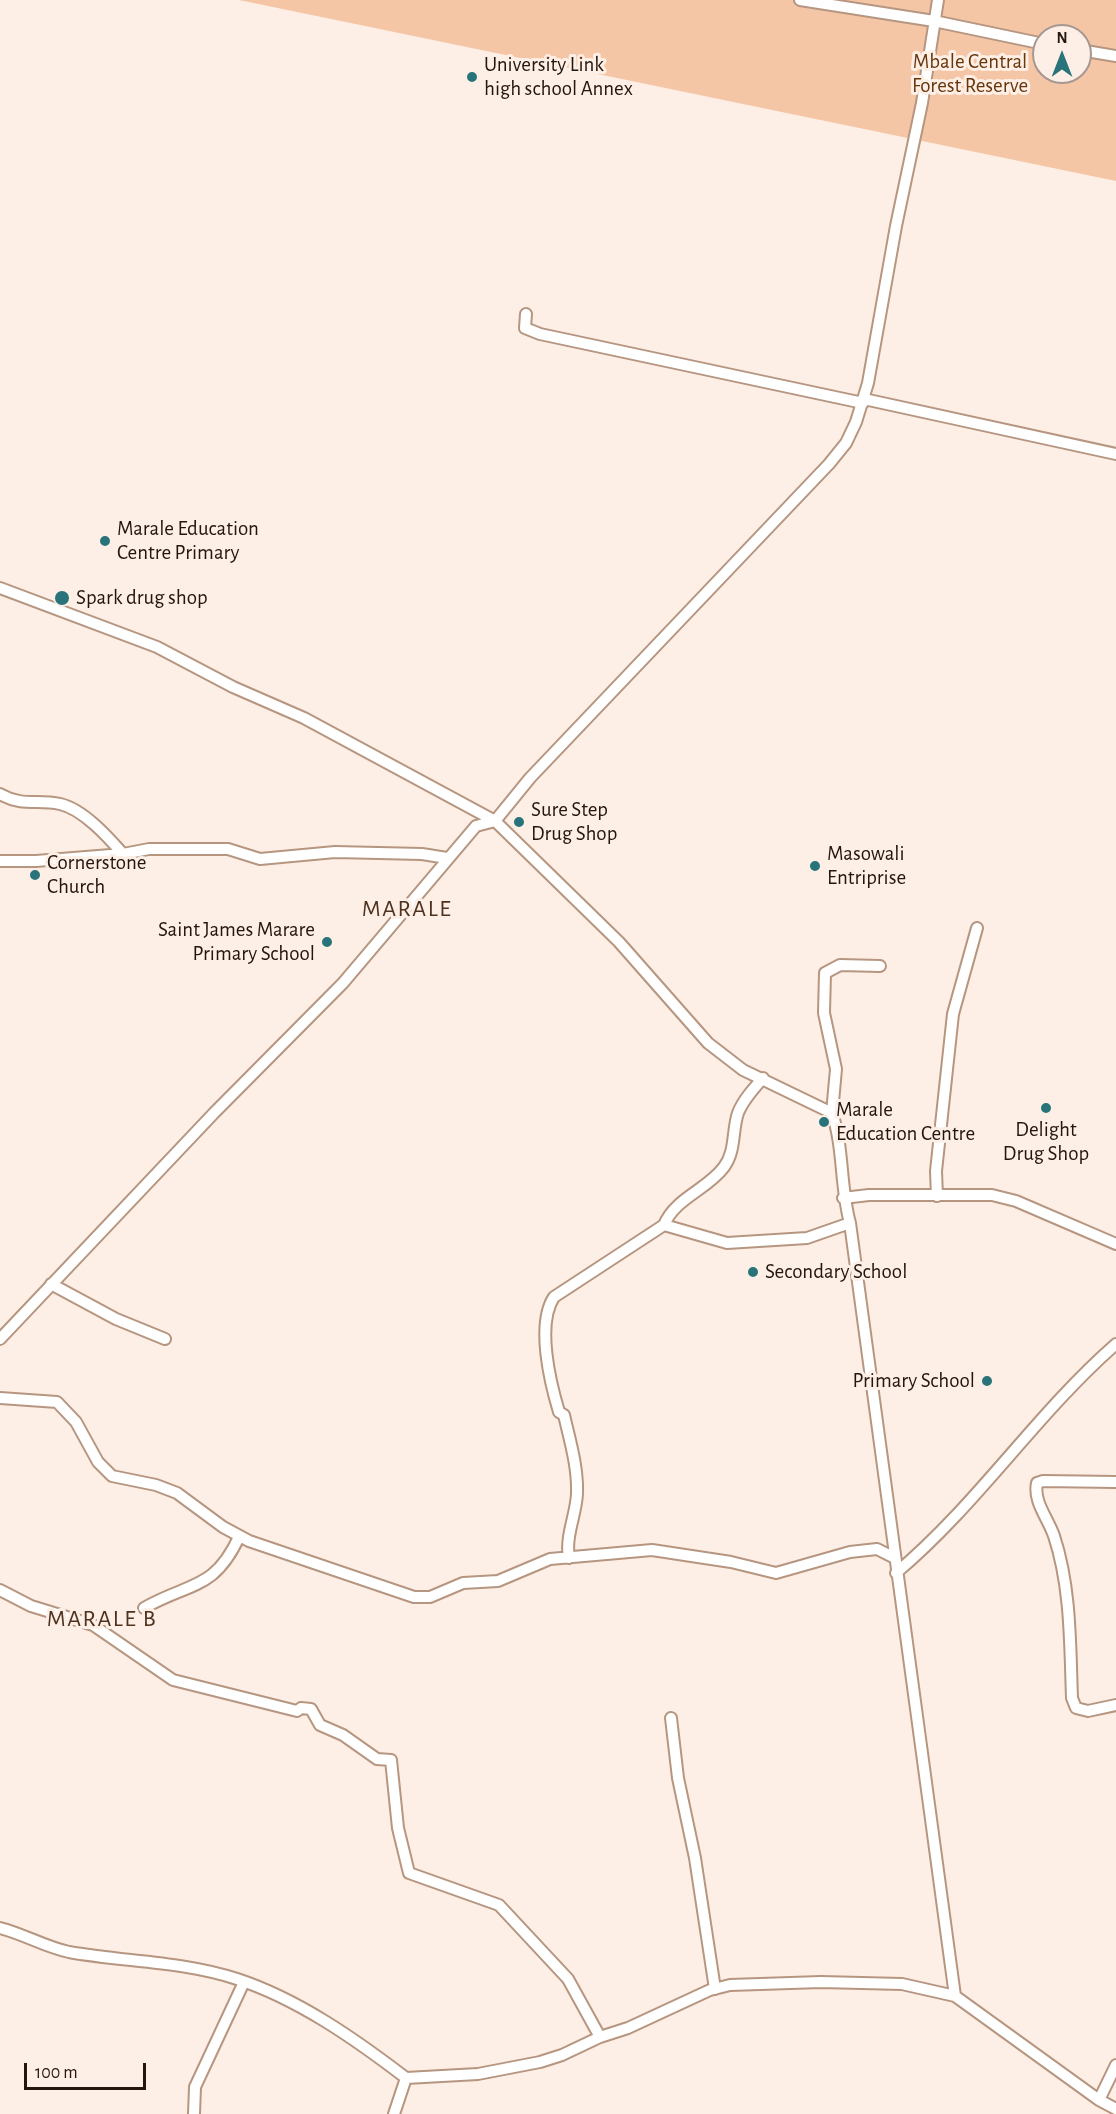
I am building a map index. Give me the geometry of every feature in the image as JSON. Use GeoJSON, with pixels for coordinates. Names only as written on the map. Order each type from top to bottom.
{"type":"FeatureCollection","features":[{"type":"Feature","properties":{"kind":"street"},"geometry":{"type":"LineString","coordinates":[[800,0],[934,21],[1032,41]]}},
{"type":"Feature","properties":{"kind":"street"},"geometry":{"type":"LineString","coordinates":[[0,1339],[214,1113],[343,983],[476,826],[495,821],[530,778],[829,464],[846,443],[863,401],[922,103],[938,0]]}},
{"type":"Feature","properties":{"kind":"street"},"geometry":{"type":"LineString","coordinates":[[1092,52],[1116,57]]}},
{"type":"Feature","properties":{"kind":"street"},"geometry":{"type":"LineString","coordinates":[[526,314],[525,328],[540,334],[1116,453]]}},
{"type":"Feature","properties":{"kind":"street"},"geometry":{"type":"LineString","coordinates":[[0,588],[157,647],[233,687],[304,718],[495,821],[619,942],[708,1043],[743,1070],[832,1113]]}},
{"type":"Feature","properties":{"kind":"street"},"geometry":{"type":"LineString","coordinates":[[0,794],[18,803],[62,804],[86,819],[123,854]]}},
{"type":"Feature","properties":{"kind":"street"},"geometry":{"type":"LineString","coordinates":[[0,861],[36,861],[123,854],[149,849],[228,849],[261,859],[335,852],[422,854],[447,858]]}},
{"type":"Feature","properties":{"kind":"street"},"geometry":{"type":"LineString","coordinates":[[937,1196],[937,1161],[953,1014],[977,928]]}},
{"type":"Feature","properties":{"kind":"street"},"geometry":{"type":"LineString","coordinates":[[880,966],[840,965],[825,973],[824,1013],[836,1069],[832,1113],[838,1133],[843,1198],[850,1223],[893,1557],[955,1996]]}},
{"type":"Feature","properties":{"kind":"street"},"geometry":{"type":"LineString","coordinates":[[569,1558],[568,1542],[577,1495],[576,1480],[564,1415],[559,1412],[550,1383],[545,1322],[547,1309],[560,1291],[664,1225],[678,1204],[700,1190],[725,1166],[730,1156],[741,1107],[763,1078]]}},
{"type":"Feature","properties":{"kind":"street"},"geometry":{"type":"LineString","coordinates":[[843,1198],[869,1195],[992,1195],[1016,1201],[1116,1244]]}},
{"type":"Feature","properties":{"kind":"street"},"geometry":{"type":"LineString","coordinates":[[664,1225],[727,1243],[807,1238],[850,1223]]}},
{"type":"Feature","properties":{"kind":"street"},"geometry":{"type":"LineString","coordinates":[[51,1284],[116,1319],[165,1339]]}},
{"type":"Feature","properties":{"kind":"street"},"geometry":{"type":"LineString","coordinates":[[896,1573],[958,1516],[1078,1377],[1116,1344]]}},
{"type":"Feature","properties":{"kind":"street"},"geometry":{"type":"LineString","coordinates":[[0,1398],[57,1402],[76,1422],[105,1472],[118,1479],[156,1485],[177,1493],[239,1537],[366,1582],[422,1598],[430,1597],[463,1583],[508,1578],[545,1561],[652,1550],[731,1562],[776,1573],[850,1552],[877,1549],[893,1557]]}},
{"type":"Feature","properties":{"kind":"street"},"geometry":{"type":"LineString","coordinates":[[1116,1482],[1043,1481],[1037,1484],[1036,1489],[1036,1497],[1053,1536],[1063,1574],[1070,1628],[1072,1698],[1076,1708],[1088,1711],[1116,1705]]}},
{"type":"Feature","properties":{"kind":"street"},"geometry":{"type":"LineString","coordinates":[[144,1608],[162,1597],[190,1588],[217,1573],[227,1561],[239,1537]]}},
{"type":"Feature","properties":{"kind":"street"},"geometry":{"type":"LineString","coordinates":[[0,1590],[31,1606],[93,1625],[172,1680],[297,1711],[302,1708],[311,1709],[320,1725],[343,1736],[378,1759],[391,1760],[398,1828],[409,1873],[499,1905],[568,1979],[600,2037]]}},
{"type":"Feature","properties":{"kind":"street"},"geometry":{"type":"LineString","coordinates":[[671,1718],[678,1778],[695,1858],[715,1989]]}},
{"type":"Feature","properties":{"kind":"street"},"geometry":{"type":"LineString","coordinates":[[0,1928],[61,1950],[186,1966],[244,1982],[300,2007],[357,2042],[406,2078],[455,2077],[509,2070],[562,2055],[715,1989],[730,1985],[902,1984],[955,1996],[1116,2111]]}},
{"type":"Feature","properties":{"kind":"street"},"geometry":{"type":"LineString","coordinates":[[194,2114],[195,2087],[244,1982]]}},
{"type":"Feature","properties":{"kind":"street"},"geometry":{"type":"LineString","coordinates":[[1099,2100],[1116,2065]]}},
{"type":"Feature","properties":{"kind":"street"},"geometry":{"type":"LineString","coordinates":[[394,2114],[406,2078]]}},
{"type":"Feature","properties":{"kind":"street"},"geometry":{"type":"LineString","coordinates":[[1110,2114],[1116,2111]]}},
{"type":"Feature","properties":{"kind":"green space","name":"Mbale Central Forest Reserve"},"geometry":{"type":"Polygon","coordinates":[[[239,0],[1116,0],[1116,181],[239,0]]]}},
{"type":"Feature","properties":{"kind":"place","name":"University Link high school Annex"},"geometry":{"type":"Point","coordinates":[472,77]}},
{"type":"Feature","properties":{"kind":"place","name":"Marale Education Centre Primary"},"geometry":{"type":"Point","coordinates":[105,541]}},
{"type":"Feature","properties":{"kind":"place","name":"Spark drug shop"},"geometry":{"type":"Point","coordinates":[62,598]}},
{"type":"Feature","properties":{"kind":"place","name":"Sure Step Drug Shop"},"geometry":{"type":"Point","coordinates":[519,822]}},
{"type":"Feature","properties":{"kind":"place","name":"Masowali Entriprise"},"geometry":{"type":"Point","coordinates":[815,866]}},
{"type":"Feature","properties":{"kind":"place","name":"Cornerstone Church"},"geometry":{"type":"Point","coordinates":[35,875]}},
{"type":"Feature","properties":{"kind":"place","name":"Saint James Marare Primary School"},"geometry":{"type":"Point","coordinates":[327,942]}},
{"type":"Feature","properties":{"kind":"place","name":"Delight Drug Shop"},"geometry":{"type":"Point","coordinates":[1046,1108]}},
{"type":"Feature","properties":{"kind":"place","name":"Marale Education Centre"},"geometry":{"type":"Point","coordinates":[824,1122]}},
{"type":"Feature","properties":{"kind":"place","name":"Secondary School"},"geometry":{"type":"Point","coordinates":[753,1272]}},
{"type":"Feature","properties":{"kind":"place","name":"Primary School"},"geometry":{"type":"Point","coordinates":[987,1381]}},
{"type":"Feature","properties":{"kind":"district","name":"MARALE"},"geometry":{"type":"Point","coordinates":[407,909]}},
{"type":"Feature","properties":{"kind":"district","name":"MARALE B"},"geometry":{"type":"Point","coordinates":[102,1619]}}]}
